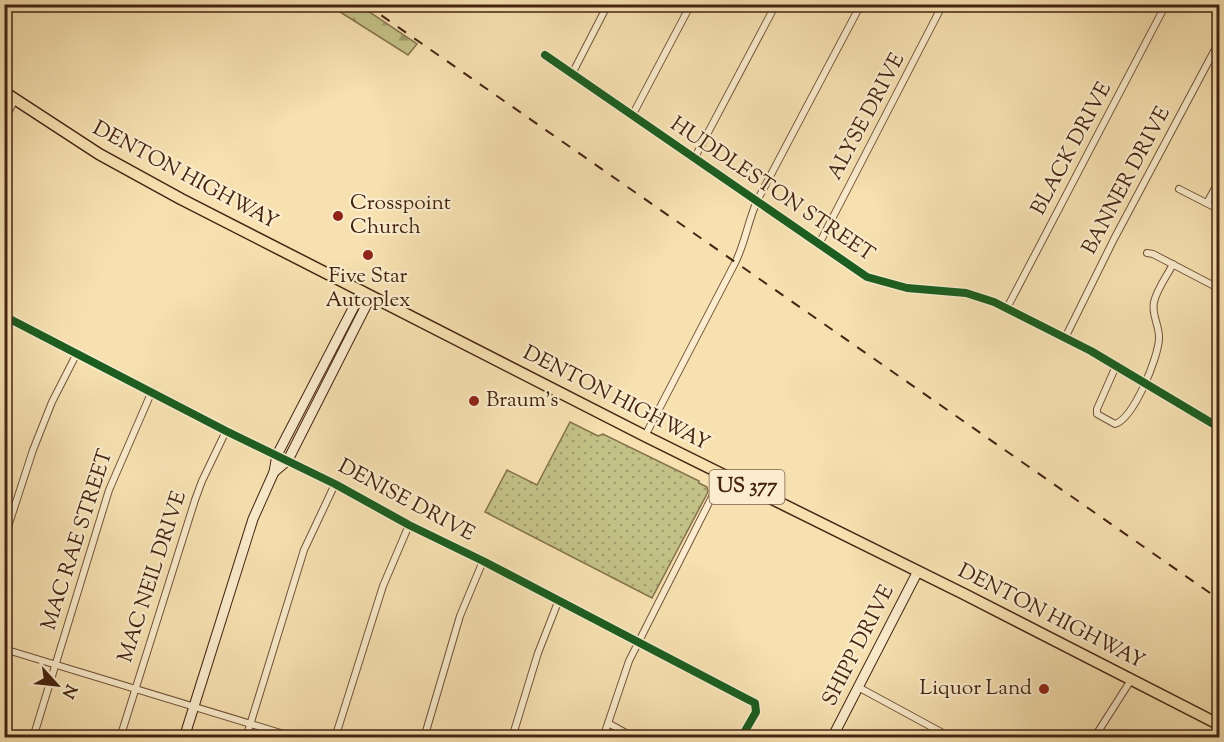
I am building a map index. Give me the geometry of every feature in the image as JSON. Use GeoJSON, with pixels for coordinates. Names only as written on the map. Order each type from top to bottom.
{"type":"FeatureCollection","features":[{"type":"Feature","properties":{"kind":"main road","name":"DENTON HIGHWAY"},"geometry":{"type":"LineString","coordinates":[[4,92],[120,166],[645,436],[1220,725]]}},
{"type":"Feature","properties":{"kind":"street"},"geometry":{"type":"LineString","coordinates":[[572,74],[608,4]]}},
{"type":"Feature","properties":{"kind":"street"},"geometry":{"type":"LineString","coordinates":[[632,116],[691,4]]}},
{"type":"Feature","properties":{"kind":"street"},"geometry":{"type":"LineString","coordinates":[[694,159],[776,4]]}},
{"type":"Feature","properties":{"kind":"street"},"geometry":{"type":"LineString","coordinates":[[645,436],[743,247],[750,216],[757,201],[861,4]]}},
{"type":"Feature","properties":{"kind":"street","name":"ALYSE DRIVE"},"geometry":{"type":"LineString","coordinates":[[819,244],[943,4]]}},
{"type":"Feature","properties":{"kind":"street","name":"BLACK DRIVE"},"geometry":{"type":"LineString","coordinates":[[1007,308],[1166,4]]}},
{"type":"Feature","properties":{"kind":"street","name":"BANNER DRIVE"},"geometry":{"type":"LineString","coordinates":[[1065,338],[1114,239],[1220,40]]}},
{"type":"Feature","properties":{"kind":"street","name":"HUDDLESTON STREET"},"geometry":{"type":"LineString","coordinates":[[545,55],[867,277],[907,288],[966,292],[1007,308],[1145,382],[1220,428]]}},
{"type":"Feature","properties":{"kind":"street"},"geometry":{"type":"LineString","coordinates":[[4,120],[15,99]]}},
{"type":"Feature","properties":{"kind":"street"},"geometry":{"type":"LineString","coordinates":[[1207,203],[1220,179]]}},
{"type":"Feature","properties":{"kind":"street"},"geometry":{"type":"LineString","coordinates":[[1179,189],[1220,210]]}},
{"type":"Feature","properties":{"kind":"street"},"geometry":{"type":"LineString","coordinates":[[1147,253],[1220,289]]}},
{"type":"Feature","properties":{"kind":"street"},"geometry":{"type":"LineString","coordinates":[[1116,366],[1097,409],[1097,414],[1115,424],[1121,422],[1136,403],[1145,382],[1159,339],[1154,302],[1173,264]]}},
{"type":"Feature","properties":{"kind":"street"},"geometry":{"type":"LineString","coordinates":[[184,738],[253,519],[274,471],[277,455],[323,365],[366,293]]}},
{"type":"Feature","properties":{"kind":"street"},"geometry":{"type":"LineString","coordinates":[[274,471],[288,460],[333,370],[366,293]]}},
{"type":"Feature","properties":{"kind":"street","name":"DENISE DRIVE"},"geometry":{"type":"LineString","coordinates":[[4,316],[226,431],[335,484],[409,525],[483,561],[754,703],[756,712],[741,738]]}},
{"type":"Feature","properties":{"kind":"street"},"geometry":{"type":"LineString","coordinates":[[4,539],[33,450],[52,402],[77,353]]}},
{"type":"Feature","properties":{"kind":"street"},"geometry":{"type":"LineString","coordinates":[[323,365],[333,370]]}},
{"type":"Feature","properties":{"kind":"street","name":"MAC RAE STREET"},"geometry":{"type":"LineString","coordinates":[[33,738],[109,490],[152,391]]}},
{"type":"Feature","properties":{"kind":"street","name":"MAC NEIL DRIVE"},"geometry":{"type":"LineString","coordinates":[[120,738],[198,490],[226,431]]}},
{"type":"Feature","properties":{"kind":"street"},"geometry":{"type":"LineString","coordinates":[[603,738],[629,661],[723,475]]}},
{"type":"Feature","properties":{"kind":"street"},"geometry":{"type":"LineString","coordinates":[[246,738],[304,550],[335,484]]}},
{"type":"Feature","properties":{"kind":"street"},"geometry":{"type":"LineString","coordinates":[[336,738],[383,586],[409,525]]}},
{"type":"Feature","properties":{"kind":"street"},"geometry":{"type":"LineString","coordinates":[[424,738],[460,616],[483,561]]}},
{"type":"Feature","properties":{"kind":"street","name":"SHIPP DRIVE"},"geometry":{"type":"LineString","coordinates":[[832,738],[918,572]]}},
{"type":"Feature","properties":{"kind":"street"},"geometry":{"type":"LineString","coordinates":[[512,738],[538,653],[558,602]]}},
{"type":"Feature","properties":{"kind":"street"},"geometry":{"type":"LineString","coordinates":[[4,649],[297,738]]}},
{"type":"Feature","properties":{"kind":"street"},"geometry":{"type":"LineString","coordinates":[[1094,738],[1131,680]]}},
{"type":"Feature","properties":{"kind":"street"},"geometry":{"type":"LineString","coordinates":[[858,687],[950,737]]}},
{"type":"Feature","properties":{"kind":"street"},"geometry":{"type":"LineString","coordinates":[[608,723],[635,738]]}},
{"type":"Feature","properties":{"kind":"green space"},"geometry":{"type":"Polygon","coordinates":[[[329,5],[359,5],[417,44],[408,55],[329,5]]]}},
{"type":"Feature","properties":{"kind":"green space"},"geometry":{"type":"Polygon","coordinates":[[[570,422],[598,436],[603,434],[707,487],[708,492],[652,598],[485,512],[507,470],[537,485],[570,422]]]}},
{"type":"Feature","properties":{"kind":"railway"},"geometry":{"type":"LineString","coordinates":[[365,4],[1220,600]]}},
{"type":"Feature","properties":{"kind":"cycle path"},"geometry":{"type":"LineString","coordinates":[[545,55],[867,277],[907,288],[966,293],[994,302],[1091,351],[1220,428]]}},
{"type":"Feature","properties":{"kind":"cycle path"},"geometry":{"type":"LineString","coordinates":[[4,316],[226,431],[335,484],[409,525],[483,561],[755,703],[756,712],[741,738]]}},
{"type":"Feature","properties":{"kind":"place","name":"Crosspoint Church"},"geometry":{"type":"Point","coordinates":[338,216]}},
{"type":"Feature","properties":{"kind":"place","name":"Five Star Autoplex"},"geometry":{"type":"Point","coordinates":[368,255]}},
{"type":"Feature","properties":{"kind":"place","name":"Braum's"},"geometry":{"type":"Point","coordinates":[474,401]}},
{"type":"Feature","properties":{"kind":"place","name":"Liquor Land"},"geometry":{"type":"Point","coordinates":[1044,689]}}]}
